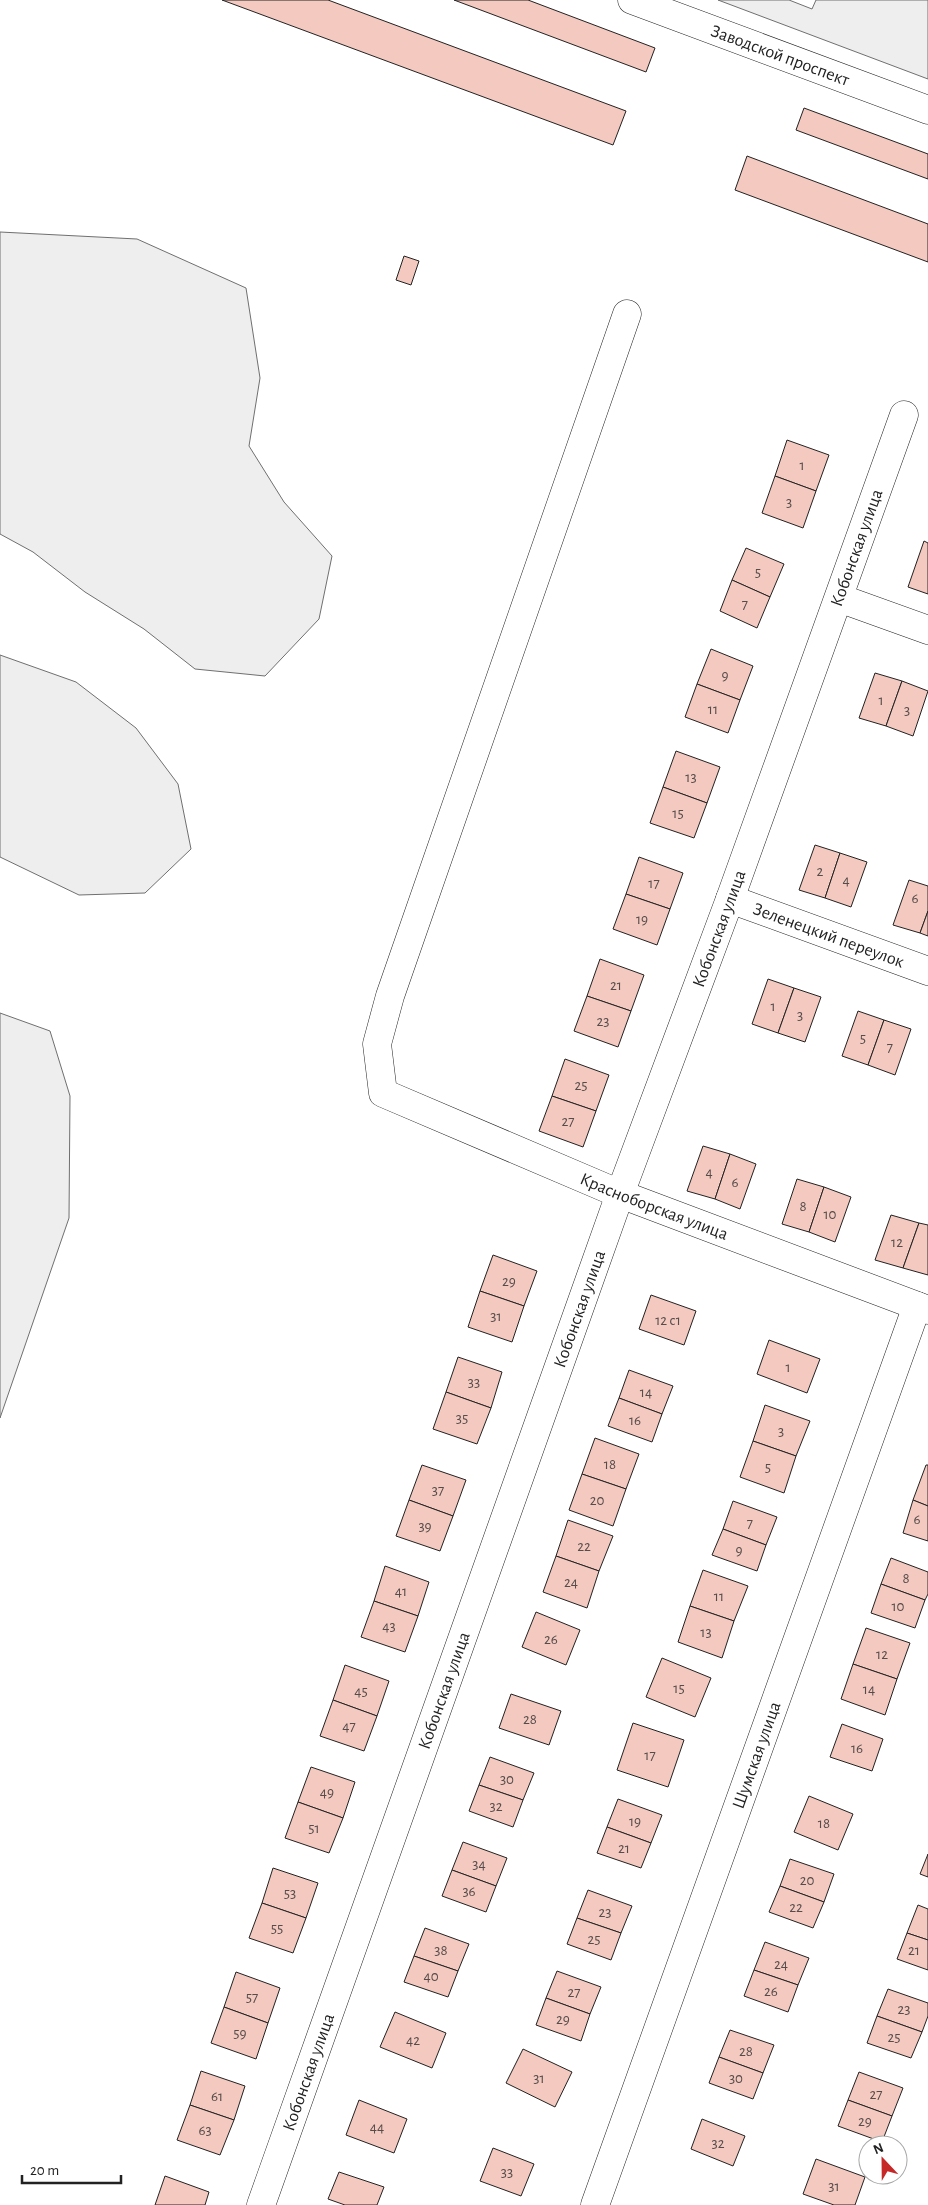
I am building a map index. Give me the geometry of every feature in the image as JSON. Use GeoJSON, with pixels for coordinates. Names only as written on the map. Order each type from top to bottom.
{"type":"FeatureCollection","features":[{"type":"Feature","properties":{"kind":"street","name":"Заводской проспект"},"geometry":{"type":"LineString","coordinates":[[632,0],[928,110]]}},
{"type":"Feature","properties":{"kind":"street","name":"Красноборская улица"},"geometry":{"type":"LineString","coordinates":[[627,314],[390,996],[377,1044],[383,1093],[620,1194],[922,1308]]}},
{"type":"Feature","properties":{"kind":"street","name":"Кобонская улица"},"geometry":{"type":"LineString","coordinates":[[261,2205],[620,1194],[730,899],[904,415]]}},
{"type":"Feature","properties":{"kind":"street"},"geometry":{"type":"LineString","coordinates":[[839,598],[928,630]]}},
{"type":"Feature","properties":{"kind":"street","name":"Зеленецкий переулок"},"geometry":{"type":"LineString","coordinates":[[730,899],[928,971]]}},
{"type":"Feature","properties":{"kind":"street","name":"Шумская улица"},"geometry":{"type":"LineString","coordinates":[[595,2205],[922,1308]]}},
{"type":"Feature","properties":{"kind":"shaded area"},"geometry":{"type":"Polygon","coordinates":[[[718,0],[789,0],[812,9],[816,0],[928,0],[928,79],[718,0]]]}},
{"type":"Feature","properties":{"kind":"shaded area"},"geometry":{"type":"Polygon","coordinates":[[[0,232],[137,239],[246,288],[260,378],[249,446],[284,502],[332,556],[319,619],[265,676],[195,669],[144,629],[85,592],[33,552],[0,534],[0,232]]]}},
{"type":"Feature","properties":{"kind":"shaded area"},"geometry":{"type":"Polygon","coordinates":[[[0,655],[76,682],[136,728],[178,784],[191,849],[145,893],[79,895],[0,857],[0,655]]]}},
{"type":"Feature","properties":{"kind":"shaded area"},"geometry":{"type":"Polygon","coordinates":[[[0,1013],[50,1031],[70,1096],[69,1218],[0,1418],[0,1013]]]}},
{"type":"Feature","properties":{"kind":"building"},"geometry":{"type":"Polygon","coordinates":[[[222,0],[328,0],[626,111],[613,145],[222,0]]]}},
{"type":"Feature","properties":{"kind":"building"},"geometry":{"type":"Polygon","coordinates":[[[454,0],[528,0],[655,48],[646,72],[454,0]]]}},
{"type":"Feature","properties":{"kind":"building"},"geometry":{"type":"Polygon","coordinates":[[[804,108],[928,154],[928,179],[796,130],[804,108]]]}},
{"type":"Feature","properties":{"kind":"building"},"geometry":{"type":"Polygon","coordinates":[[[747,156],[928,224],[928,262],[735,190],[747,156]]]}},
{"type":"Feature","properties":{"kind":"building"},"geometry":{"type":"Polygon","coordinates":[[[404,256],[419,261],[411,285],[396,280],[404,256]]]}},
{"type":"Feature","properties":{"kind":"building"},"geometry":{"type":"Polygon","coordinates":[[[787,440],[829,455],[816,491],[775,476],[787,440]]]}},
{"type":"Feature","properties":{"kind":"building"},"geometry":{"type":"Polygon","coordinates":[[[775,476],[816,491],[803,528],[762,513],[775,476]]]}},
{"type":"Feature","properties":{"kind":"building"},"geometry":{"type":"Polygon","coordinates":[[[924,541],[928,543],[928,594],[908,587],[924,541]]]}},
{"type":"Feature","properties":{"kind":"building"},"geometry":{"type":"Polygon","coordinates":[[[746,548],[784,564],[770,597],[732,580],[746,548]]]}},
{"type":"Feature","properties":{"kind":"building"},"geometry":{"type":"Polygon","coordinates":[[[732,580],[770,597],[757,628],[720,611],[732,580]]]}},
{"type":"Feature","properties":{"kind":"building"},"geometry":{"type":"Polygon","coordinates":[[[711,649],[753,666],[740,700],[697,684],[711,649]]]}},
{"type":"Feature","properties":{"kind":"building"},"geometry":{"type":"Polygon","coordinates":[[[875,673],[902,681],[886,726],[859,718],[875,673]]]}},
{"type":"Feature","properties":{"kind":"building"},"geometry":{"type":"Polygon","coordinates":[[[902,681],[928,691],[913,736],[886,726],[902,681]]]}},
{"type":"Feature","properties":{"kind":"building"},"geometry":{"type":"Polygon","coordinates":[[[697,684],[740,700],[728,733],[685,717],[697,684]]]}},
{"type":"Feature","properties":{"kind":"building"},"geometry":{"type":"Polygon","coordinates":[[[676,751],[720,767],[707,803],[663,787],[676,751]]]}},
{"type":"Feature","properties":{"kind":"building"},"geometry":{"type":"Polygon","coordinates":[[[663,787],[707,803],[694,838],[650,823],[663,787]]]}},
{"type":"Feature","properties":{"kind":"building"},"geometry":{"type":"Polygon","coordinates":[[[815,845],[840,853],[825,898],[799,890],[815,845]]]}},
{"type":"Feature","properties":{"kind":"building"},"geometry":{"type":"Polygon","coordinates":[[[840,853],[867,862],[851,907],[825,898],[840,853]]]}},
{"type":"Feature","properties":{"kind":"building"},"geometry":{"type":"Polygon","coordinates":[[[639,857],[683,873],[670,909],[626,894],[639,857]]]}},
{"type":"Feature","properties":{"kind":"building"},"geometry":{"type":"Polygon","coordinates":[[[909,880],[928,886],[928,911],[920,933],[893,925],[909,880]]]}},
{"type":"Feature","properties":{"kind":"building"},"geometry":{"type":"Polygon","coordinates":[[[626,894],[670,909],[657,945],[613,929],[626,894]]]}},
{"type":"Feature","properties":{"kind":"building"},"geometry":{"type":"Polygon","coordinates":[[[928,911],[928,936],[920,933],[928,911]]]}},
{"type":"Feature","properties":{"kind":"building"},"geometry":{"type":"Polygon","coordinates":[[[600,959],[644,975],[631,1011],[587,996],[600,959]]]}},
{"type":"Feature","properties":{"kind":"building"},"geometry":{"type":"Polygon","coordinates":[[[768,979],[794,988],[778,1033],[752,1024],[768,979]]]}},
{"type":"Feature","properties":{"kind":"building"},"geometry":{"type":"Polygon","coordinates":[[[794,988],[821,997],[805,1042],[778,1033],[794,988]]]}},
{"type":"Feature","properties":{"kind":"building"},"geometry":{"type":"Polygon","coordinates":[[[587,996],[631,1011],[618,1047],[574,1031],[587,996]]]}},
{"type":"Feature","properties":{"kind":"building"},"geometry":{"type":"Polygon","coordinates":[[[858,1011],[884,1020],[868,1065],[842,1056],[858,1011]]]}},
{"type":"Feature","properties":{"kind":"building"},"geometry":{"type":"Polygon","coordinates":[[[884,1020],[911,1029],[895,1075],[868,1065],[884,1020]]]}},
{"type":"Feature","properties":{"kind":"building"},"geometry":{"type":"Polygon","coordinates":[[[565,1059],[609,1075],[596,1111],[552,1096],[565,1059]]]}},
{"type":"Feature","properties":{"kind":"building"},"geometry":{"type":"Polygon","coordinates":[[[552,1096],[596,1111],[583,1147],[539,1131],[552,1096]]]}},
{"type":"Feature","properties":{"kind":"building"},"geometry":{"type":"Polygon","coordinates":[[[703,1146],[730,1154],[715,1199],[687,1191],[703,1146]]]}},
{"type":"Feature","properties":{"kind":"building"},"geometry":{"type":"Polygon","coordinates":[[[730,1154],[756,1164],[740,1209],[715,1199],[730,1154]]]}},
{"type":"Feature","properties":{"kind":"building"},"geometry":{"type":"Polygon","coordinates":[[[797,1179],[824,1187],[809,1232],[782,1224],[797,1179]]]}},
{"type":"Feature","properties":{"kind":"building"},"geometry":{"type":"Polygon","coordinates":[[[824,1187],[851,1197],[835,1242],[809,1232],[824,1187]]]}},
{"type":"Feature","properties":{"kind":"building"},"geometry":{"type":"Polygon","coordinates":[[[891,1215],[919,1223],[903,1268],[875,1260],[891,1215]]]}},
{"type":"Feature","properties":{"kind":"building"},"geometry":{"type":"Polygon","coordinates":[[[919,1223],[928,1225],[928,1275],[903,1268],[919,1223]]]}},
{"type":"Feature","properties":{"kind":"building"},"geometry":{"type":"Polygon","coordinates":[[[493,1255],[537,1271],[524,1306],[480,1291],[493,1255]]]}},
{"type":"Feature","properties":{"kind":"building"},"geometry":{"type":"Polygon","coordinates":[[[480,1291],[524,1306],[512,1342],[468,1327],[480,1291]]]}},
{"type":"Feature","properties":{"kind":"building"},"geometry":{"type":"Polygon","coordinates":[[[651,1295],[696,1311],[684,1345],[639,1329],[651,1295]]]}},
{"type":"Feature","properties":{"kind":"building"},"geometry":{"type":"Polygon","coordinates":[[[769,1340],[820,1359],[807,1393],[757,1374],[769,1340]]]}},
{"type":"Feature","properties":{"kind":"building"},"geometry":{"type":"Polygon","coordinates":[[[458,1357],[502,1372],[491,1408],[446,1392],[458,1357]]]}},
{"type":"Feature","properties":{"kind":"building"},"geometry":{"type":"Polygon","coordinates":[[[629,1370],[673,1386],[662,1414],[619,1398],[629,1370]]]}},
{"type":"Feature","properties":{"kind":"building"},"geometry":{"type":"Polygon","coordinates":[[[446,1392],[491,1408],[477,1444],[433,1429],[446,1392]]]}},
{"type":"Feature","properties":{"kind":"building"},"geometry":{"type":"Polygon","coordinates":[[[619,1398],[662,1414],[652,1442],[608,1426],[619,1398]]]}},
{"type":"Feature","properties":{"kind":"building"},"geometry":{"type":"Polygon","coordinates":[[[765,1405],[810,1421],[796,1456],[753,1441],[765,1405]]]}},
{"type":"Feature","properties":{"kind":"building"},"geometry":{"type":"Polygon","coordinates":[[[595,1438],[639,1454],[626,1489],[582,1474],[595,1438]]]}},
{"type":"Feature","properties":{"kind":"building"},"geometry":{"type":"Polygon","coordinates":[[[753,1441],[796,1456],[784,1493],[740,1477],[753,1441]]]}},
{"type":"Feature","properties":{"kind":"building"},"geometry":{"type":"Polygon","coordinates":[[[422,1465],[466,1480],[453,1516],[409,1500],[422,1465]]]}},
{"type":"Feature","properties":{"kind":"building"},"geometry":{"type":"Polygon","coordinates":[[[926,1465],[928,1465],[928,1506],[913,1500],[926,1465]]]}},
{"type":"Feature","properties":{"kind":"building"},"geometry":{"type":"Polygon","coordinates":[[[582,1474],[626,1489],[613,1526],[569,1510],[582,1474]]]}},
{"type":"Feature","properties":{"kind":"building"},"geometry":{"type":"Polygon","coordinates":[[[409,1500],[453,1516],[440,1551],[396,1536],[409,1500]]]}},
{"type":"Feature","properties":{"kind":"building"},"geometry":{"type":"Polygon","coordinates":[[[913,1500],[928,1506],[928,1541],[903,1533],[913,1500]]]}},
{"type":"Feature","properties":{"kind":"building"},"geometry":{"type":"Polygon","coordinates":[[[733,1501],[777,1517],[766,1545],[723,1529],[733,1501]]]}},
{"type":"Feature","properties":{"kind":"building"},"geometry":{"type":"Polygon","coordinates":[[[568,1520],[613,1536],[599,1571],[556,1556],[568,1520]]]}},
{"type":"Feature","properties":{"kind":"building"},"geometry":{"type":"Polygon","coordinates":[[[723,1529],[766,1545],[757,1571],[712,1555],[723,1529]]]}},
{"type":"Feature","properties":{"kind":"building"},"geometry":{"type":"Polygon","coordinates":[[[556,1556],[599,1571],[587,1608],[543,1592],[556,1556]]]}},
{"type":"Feature","properties":{"kind":"building"},"geometry":{"type":"Polygon","coordinates":[[[891,1558],[928,1572],[928,1594],[925,1600],[881,1584],[891,1558]]]}},
{"type":"Feature","properties":{"kind":"building"},"geometry":{"type":"Polygon","coordinates":[[[385,1566],[429,1582],[418,1616],[374,1601],[385,1566]]]}},
{"type":"Feature","properties":{"kind":"building"},"geometry":{"type":"Polygon","coordinates":[[[703,1570],[748,1586],[734,1621],[690,1606],[703,1570]]]}},
{"type":"Feature","properties":{"kind":"building"},"geometry":{"type":"Polygon","coordinates":[[[881,1584],[925,1600],[915,1628],[871,1613],[881,1584]]]}},
{"type":"Feature","properties":{"kind":"building"},"geometry":{"type":"Polygon","coordinates":[[[374,1601],[418,1616],[405,1652],[361,1637],[374,1601]]]}},
{"type":"Feature","properties":{"kind":"building"},"geometry":{"type":"Polygon","coordinates":[[[690,1606],[734,1621],[722,1658],[678,1642],[690,1606]]]}},
{"type":"Feature","properties":{"kind":"building"},"geometry":{"type":"Polygon","coordinates":[[[536,1612],[580,1630],[566,1665],[522,1647],[536,1612]]]}},
{"type":"Feature","properties":{"kind":"building"},"geometry":{"type":"Polygon","coordinates":[[[866,1628],[910,1643],[897,1679],[853,1664],[866,1628]]]}},
{"type":"Feature","properties":{"kind":"building"},"geometry":{"type":"Polygon","coordinates":[[[662,1658],[711,1678],[695,1717],[646,1697],[662,1658]]]}},
{"type":"Feature","properties":{"kind":"building"},"geometry":{"type":"Polygon","coordinates":[[[853,1664],[897,1679],[885,1715],[841,1699],[853,1664]]]}},
{"type":"Feature","properties":{"kind":"building"},"geometry":{"type":"Polygon","coordinates":[[[345,1665],[389,1681],[377,1716],[333,1700],[345,1665]]]}},
{"type":"Feature","properties":{"kind":"building"},"geometry":{"type":"Polygon","coordinates":[[[511,1694],[561,1711],[549,1745],[499,1728],[511,1694]]]}},
{"type":"Feature","properties":{"kind":"building"},"geometry":{"type":"Polygon","coordinates":[[[333,1700],[377,1716],[364,1751],[320,1736],[333,1700]]]}},
{"type":"Feature","properties":{"kind":"building"},"geometry":{"type":"Polygon","coordinates":[[[633,1723],[684,1740],[668,1787],[617,1770],[633,1723]]]}},
{"type":"Feature","properties":{"kind":"building"},"geometry":{"type":"Polygon","coordinates":[[[842,1724],[883,1739],[872,1771],[830,1757],[842,1724]]]}},
{"type":"Feature","properties":{"kind":"building"},"geometry":{"type":"Polygon","coordinates":[[[490,1757],[534,1773],[523,1800],[479,1785],[490,1757]]]}},
{"type":"Feature","properties":{"kind":"building"},"geometry":{"type":"Polygon","coordinates":[[[311,1767],[355,1782],[343,1818],[298,1802],[311,1767]]]}},
{"type":"Feature","properties":{"kind":"building"},"geometry":{"type":"Polygon","coordinates":[[[479,1785],[523,1800],[513,1827],[469,1811],[479,1785]]]}},
{"type":"Feature","properties":{"kind":"building"},"geometry":{"type":"Polygon","coordinates":[[[809,1796],[853,1814],[838,1850],[794,1832],[809,1796]]]}},
{"type":"Feature","properties":{"kind":"building"},"geometry":{"type":"Polygon","coordinates":[[[618,1799],[662,1815],[651,1843],[607,1827],[618,1799]]]}},
{"type":"Feature","properties":{"kind":"building"},"geometry":{"type":"Polygon","coordinates":[[[298,1802],[343,1818],[329,1853],[285,1838],[298,1802]]]}},
{"type":"Feature","properties":{"kind":"building"},"geometry":{"type":"Polygon","coordinates":[[[607,1827],[651,1843],[641,1868],[597,1853],[607,1827]]]}},
{"type":"Feature","properties":{"kind":"building"},"geometry":{"type":"Polygon","coordinates":[[[463,1842],[507,1858],[496,1886],[452,1870],[463,1842]]]}},
{"type":"Feature","properties":{"kind":"building"},"geometry":{"type":"Polygon","coordinates":[[[928,1854],[928,1877],[920,1874],[928,1854]]]}},
{"type":"Feature","properties":{"kind":"building"},"geometry":{"type":"Polygon","coordinates":[[[790,1859],[834,1874],[824,1902],[780,1886],[790,1859]]]}},
{"type":"Feature","properties":{"kind":"building"},"geometry":{"type":"Polygon","coordinates":[[[273,1868],[318,1883],[306,1918],[262,1903],[273,1868]]]}},
{"type":"Feature","properties":{"kind":"building"},"geometry":{"type":"Polygon","coordinates":[[[452,1870],[496,1886],[486,1912],[442,1896],[452,1870]]]}},
{"type":"Feature","properties":{"kind":"building"},"geometry":{"type":"Polygon","coordinates":[[[780,1886],[824,1902],[813,1928],[769,1912],[780,1886]]]}},
{"type":"Feature","properties":{"kind":"building"},"geometry":{"type":"Polygon","coordinates":[[[588,1890],[632,1906],[621,1933],[577,1918],[588,1890]]]}},
{"type":"Feature","properties":{"kind":"building"},"geometry":{"type":"Polygon","coordinates":[[[262,1903],[306,1918],[293,1953],[249,1938],[262,1903]]]}},
{"type":"Feature","properties":{"kind":"building"},"geometry":{"type":"Polygon","coordinates":[[[918,1905],[928,1909],[928,1940],[907,1933],[918,1905]]]}},
{"type":"Feature","properties":{"kind":"building"},"geometry":{"type":"Polygon","coordinates":[[[577,1918],[621,1933],[611,1960],[567,1944],[577,1918]]]}},
{"type":"Feature","properties":{"kind":"building"},"geometry":{"type":"Polygon","coordinates":[[[425,1928],[469,1944],[458,1971],[414,1956],[425,1928]]]}},
{"type":"Feature","properties":{"kind":"building"},"geometry":{"type":"Polygon","coordinates":[[[907,1933],[928,1940],[928,1970],[897,1959],[907,1933]]]}},
{"type":"Feature","properties":{"kind":"building"},"geometry":{"type":"Polygon","coordinates":[[[765,1942],[809,1958],[798,1985],[754,1970],[765,1942]]]}},
{"type":"Feature","properties":{"kind":"building"},"geometry":{"type":"Polygon","coordinates":[[[414,1956],[458,1971],[448,1997],[404,1982],[414,1956]]]}},
{"type":"Feature","properties":{"kind":"building"},"geometry":{"type":"Polygon","coordinates":[[[754,1970],[798,1985],[788,2012],[744,1996],[754,1970]]]}},
{"type":"Feature","properties":{"kind":"building"},"geometry":{"type":"Polygon","coordinates":[[[557,1971],[601,1987],[590,2014],[546,1998],[557,1971]]]}},
{"type":"Feature","properties":{"kind":"building"},"geometry":{"type":"Polygon","coordinates":[[[236,1972],[280,1988],[268,2023],[224,2007],[236,1972]]]}},
{"type":"Feature","properties":{"kind":"building"},"geometry":{"type":"Polygon","coordinates":[[[888,1989],[928,2003],[928,2016],[922,2032],[877,2016],[888,1989]]]}},
{"type":"Feature","properties":{"kind":"building"},"geometry":{"type":"Polygon","coordinates":[[[546,1998],[590,2014],[581,2041],[536,2025],[546,1998]]]}},
{"type":"Feature","properties":{"kind":"building"},"geometry":{"type":"Polygon","coordinates":[[[224,2007],[268,2023],[256,2059],[211,2043],[224,2007]]]}},
{"type":"Feature","properties":{"kind":"building"},"geometry":{"type":"Polygon","coordinates":[[[395,2012],[446,2033],[432,2068],[380,2047],[395,2012]]]}},
{"type":"Feature","properties":{"kind":"building"},"geometry":{"type":"Polygon","coordinates":[[[877,2016],[922,2032],[911,2058],[867,2043],[877,2016]]]}},
{"type":"Feature","properties":{"kind":"building"},"geometry":{"type":"Polygon","coordinates":[[[730,2030],[774,2045],[763,2073],[719,2057],[730,2030]]]}},
{"type":"Feature","properties":{"kind":"building"},"geometry":{"type":"Polygon","coordinates":[[[523,2049],[572,2072],[555,2107],[506,2083],[523,2049]]]}},
{"type":"Feature","properties":{"kind":"building"},"geometry":{"type":"Polygon","coordinates":[[[719,2057],[763,2073],[753,2099],[709,2083],[719,2057]]]}},
{"type":"Feature","properties":{"kind":"building"},"geometry":{"type":"Polygon","coordinates":[[[201,2071],[245,2086],[234,2120],[190,2105],[201,2071]]]}},
{"type":"Feature","properties":{"kind":"building"},"geometry":{"type":"Polygon","coordinates":[[[859,2072],[903,2088],[892,2116],[848,2100],[859,2072]]]}},
{"type":"Feature","properties":{"kind":"building"},"geometry":{"type":"Polygon","coordinates":[[[359,2100],[407,2119],[394,2153],[346,2135],[359,2100]]]}},
{"type":"Feature","properties":{"kind":"building"},"geometry":{"type":"Polygon","coordinates":[[[848,2100],[892,2116],[885,2135],[863,2135],[838,2126],[848,2100]]]}},
{"type":"Feature","properties":{"kind":"building"},"geometry":{"type":"Polygon","coordinates":[[[190,2105],[234,2120],[220,2155],[177,2140],[190,2105]]]}},
{"type":"Feature","properties":{"kind":"building"},"geometry":{"type":"Polygon","coordinates":[[[702,2119],[745,2136],[733,2166],[691,2149],[702,2119]]]}},
{"type":"Feature","properties":{"kind":"building"},"geometry":{"type":"Polygon","coordinates":[[[493,2148],[534,2164],[521,2196],[480,2181],[493,2148]]]}},
{"type":"Feature","properties":{"kind":"building"},"geometry":{"type":"Polygon","coordinates":[[[816,2159],[858,2174],[858,2185],[862,2185],[855,2205],[834,2205],[803,2194],[816,2159]]]}},
{"type":"Feature","properties":{"kind":"building"},"geometry":{"type":"Polygon","coordinates":[[[339,2172],[384,2187],[377,2205],[345,2205],[328,2199],[339,2172]]]}},
{"type":"Feature","properties":{"kind":"building"},"geometry":{"type":"Polygon","coordinates":[[[165,2176],[209,2192],[205,2205],[155,2205],[165,2176]]]}}]}
